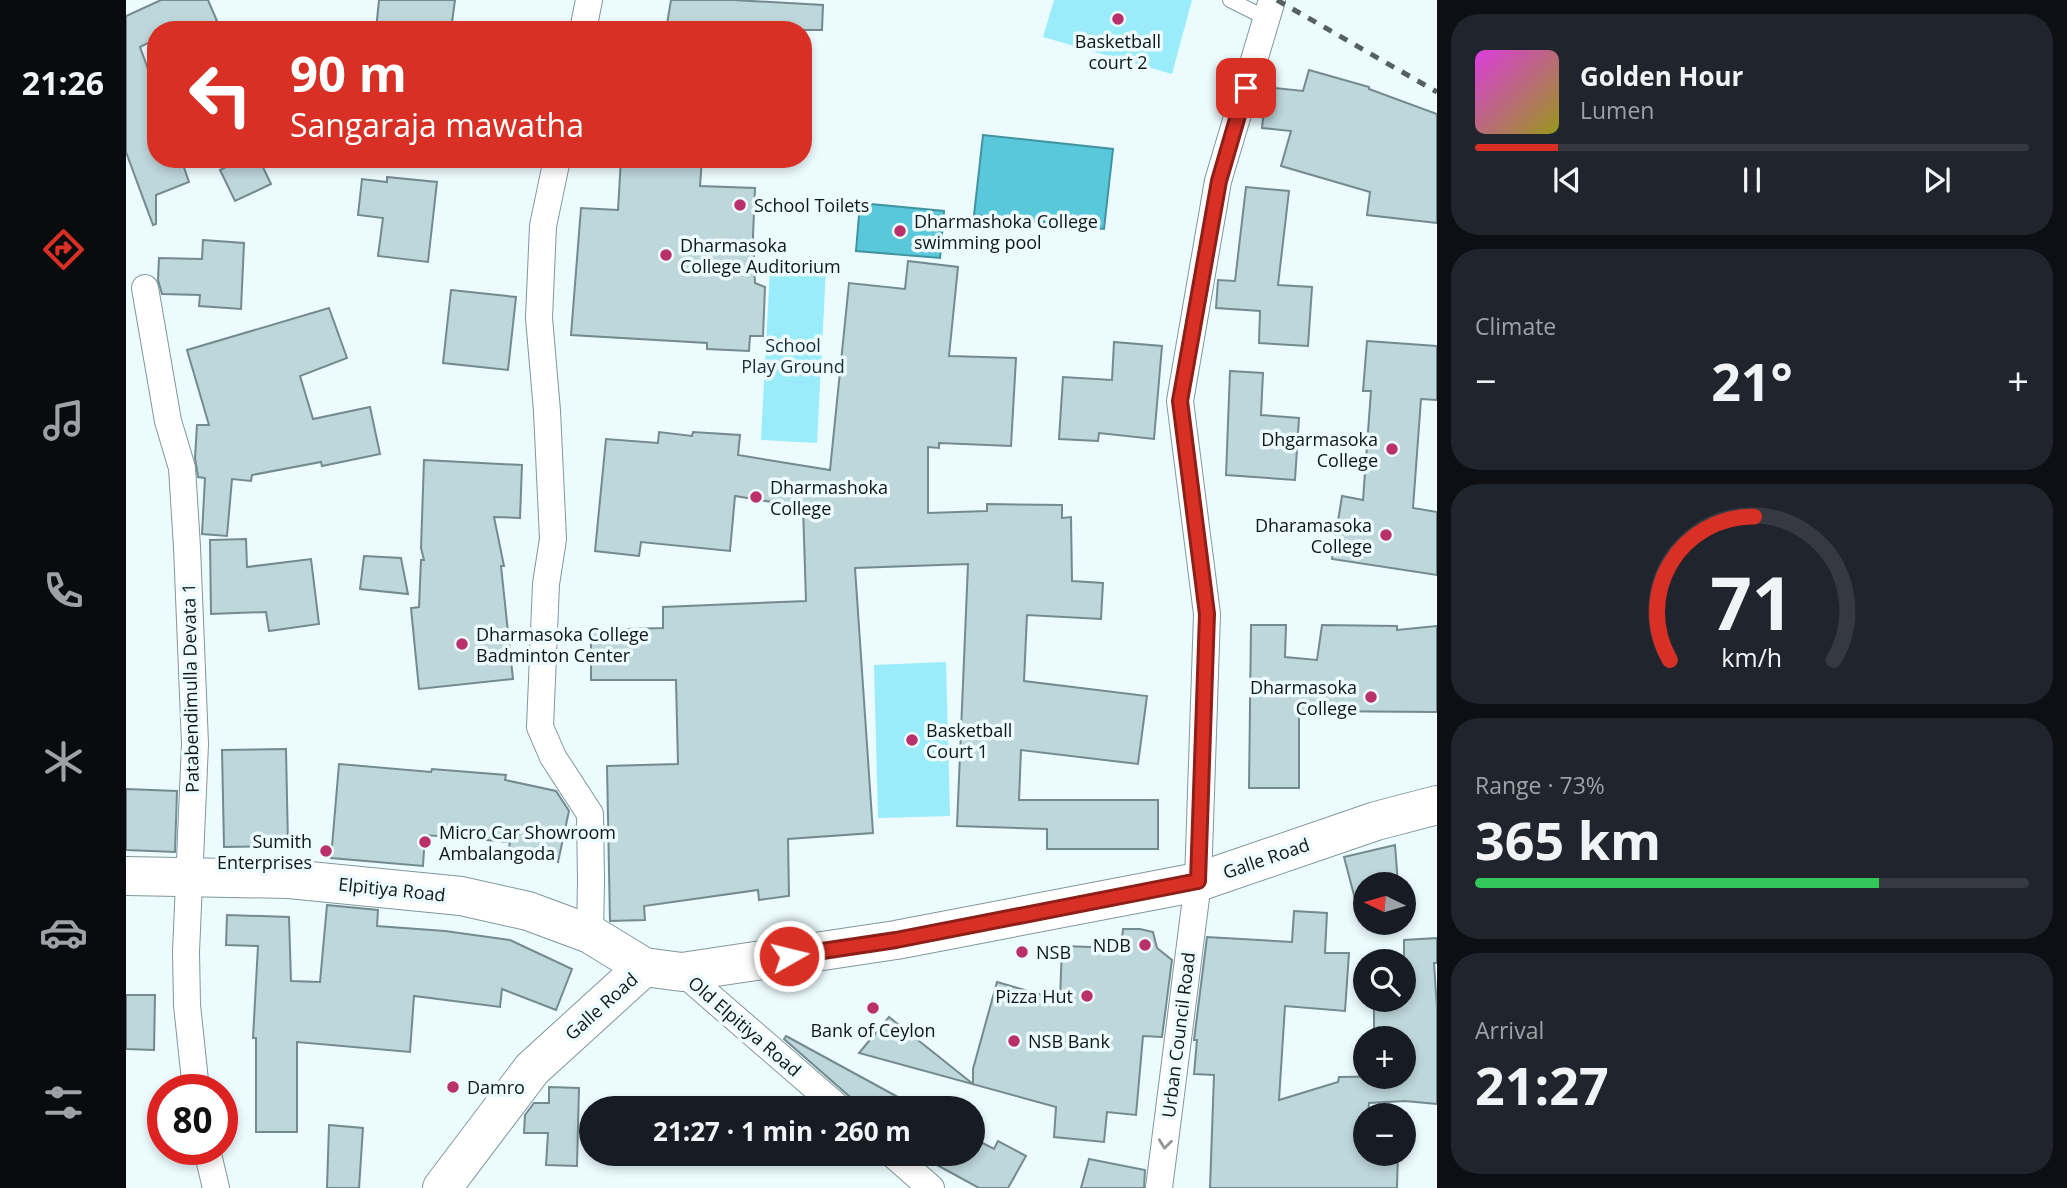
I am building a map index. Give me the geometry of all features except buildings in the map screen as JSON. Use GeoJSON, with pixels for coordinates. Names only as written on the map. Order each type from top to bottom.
{"type":"FeatureCollection","features":[{"type":"Feature","properties":{"kind":"main road","name":"Galle Road"},"geometry":{"type":"LineString","coordinates":[[442,1188],[532,1069],[644,967],[682,972],[896,940],[1198,881],[1376,821],[1437,805]]}},
{"type":"Feature","properties":{"kind":"main road","name":"Elpitiya Road"},"geometry":{"type":"LineString","coordinates":[[126,876],[289,879],[461,896],[527,911],[590,934],[644,967]]}},
{"type":"Feature","properties":{"kind":"street"},"geometry":{"type":"LineString","coordinates":[[585,21],[589,0]]}},
{"type":"Feature","properties":{"kind":"street","name":"Urban Council Road"},"geometry":{"type":"LineString","coordinates":[[1159,1188],[1198,881],[1207,614],[1180,401],[1219,181],[1269,9]]}},
{"type":"Feature","properties":{"kind":"street"},"geometry":{"type":"LineString","coordinates":[[555,168],[543,226],[539,318],[553,538],[546,584],[540,727],[553,757],[590,814],[590,934]]}},
{"type":"Feature","properties":{"kind":"street","name":"Patabendimulla Devata 1"},"geometry":{"type":"LineString","coordinates":[[145,288],[168,421],[182,468],[187,547],[195,744],[186,952],[187,1005],[194,1074]]}},
{"type":"Feature","properties":{"kind":"street","name":"Old Elpitiya Road"},"geometry":{"type":"LineString","coordinates":[[682,972],[825,1096]]}},
{"type":"Feature","properties":{"kind":"street"},"geometry":{"type":"LineString","coordinates":[[211,1165],[216,1188]]}},
{"type":"Feature","properties":{"kind":"street"},"geometry":{"type":"LineString","coordinates":[[906,1166],[931,1188]]}},
{"type":"Feature","properties":{"kind":"lane"},"geometry":{"type":"LineString","coordinates":[[1230,0],[1269,9]]}},
{"type":"Feature","properties":{"kind":"green space","name":"Basketball court 2"},"geometry":{"type":"Polygon","coordinates":[[[1054,0],[1192,0],[1172,74],[1043,37],[1054,0]]]}},
{"type":"Feature","properties":{"kind":"green space","name":"School Play Ground"},"geometry":{"type":"Polygon","coordinates":[[[770,267],[826,269],[817,443],[761,440],[770,267]]]}},
{"type":"Feature","properties":{"kind":"green space","name":"Basketball Court 1"},"geometry":{"type":"Polygon","coordinates":[[[946,662],[950,816],[878,818],[874,665],[946,662]]]}},
{"type":"Feature","properties":{"kind":"shaded area"},"geometry":{"type":"Polygon","coordinates":[[[983,135],[1113,149],[1104,229],[974,215],[983,135]]]}},
{"type":"Feature","properties":{"kind":"shaded area","name":"Dharmashoka College swimming pool"},"geometry":{"type":"Polygon","coordinates":[[[860,203],[944,211],[940,258],[856,251],[860,203]]]}},
{"type":"Feature","properties":{"kind":"railway"},"geometry":{"type":"LineString","coordinates":[[1277,0],[1437,92]]}},
{"type":"Feature","properties":{"kind":"place","name":"Basketball court 2"},"geometry":{"type":"Point","coordinates":[1118,19]}},
{"type":"Feature","properties":{"kind":"place","name":"School Toilets"},"geometry":{"type":"Point","coordinates":[740,205]}},
{"type":"Feature","properties":{"kind":"place","name":"Dharmashoka College swimming pool"},"geometry":{"type":"Point","coordinates":[900,231]}},
{"type":"Feature","properties":{"kind":"place","name":"Dharmasoka College Auditorium"},"geometry":{"type":"Point","coordinates":[666,255]}},
{"type":"Feature","properties":{"kind":"place","name":"Dhgarmasoka College"},"geometry":{"type":"Point","coordinates":[1392,449]}},
{"type":"Feature","properties":{"kind":"place","name":"Dharmashoka College"},"geometry":{"type":"Point","coordinates":[756,497]}},
{"type":"Feature","properties":{"kind":"place","name":"Dharamasoka College"},"geometry":{"type":"Point","coordinates":[1386,535]}},
{"type":"Feature","properties":{"kind":"place","name":"Dharmasoka College Badminton Center"},"geometry":{"type":"Point","coordinates":[462,644]}},
{"type":"Feature","properties":{"kind":"place","name":"Dharmasoka College"},"geometry":{"type":"Point","coordinates":[1371,697]}},
{"type":"Feature","properties":{"kind":"place","name":"Basketball Court 1"},"geometry":{"type":"Point","coordinates":[912,740]}},
{"type":"Feature","properties":{"kind":"place","name":"Micro Car Showroom Ambalangoda"},"geometry":{"type":"Point","coordinates":[425,842]}},
{"type":"Feature","properties":{"kind":"place","name":"Sumith Enterprises"},"geometry":{"type":"Point","coordinates":[326,851]}},
{"type":"Feature","properties":{"kind":"place","name":"NDB"},"geometry":{"type":"Point","coordinates":[1145,945]}},
{"type":"Feature","properties":{"kind":"place","name":"NSB"},"geometry":{"type":"Point","coordinates":[1022,952]}},
{"type":"Feature","properties":{"kind":"place","name":"Pizza Hut"},"geometry":{"type":"Point","coordinates":[1087,996]}},
{"type":"Feature","properties":{"kind":"place","name":"Bank of Ceylon"},"geometry":{"type":"Point","coordinates":[873,1008]}},
{"type":"Feature","properties":{"kind":"place","name":"NSB Bank"},"geometry":{"type":"Point","coordinates":[1014,1041]}},
{"type":"Feature","properties":{"kind":"place","name":"Damro"},"geometry":{"type":"Point","coordinates":[453,1087]}},
{"type":"Feature","properties":{"kind":"route"},"geometry":{"type":"LineString","coordinates":[[789,956],[896,940],[1198,881],[1207,614],[1180,401],[1219,181],[1246,88]]}}]}
